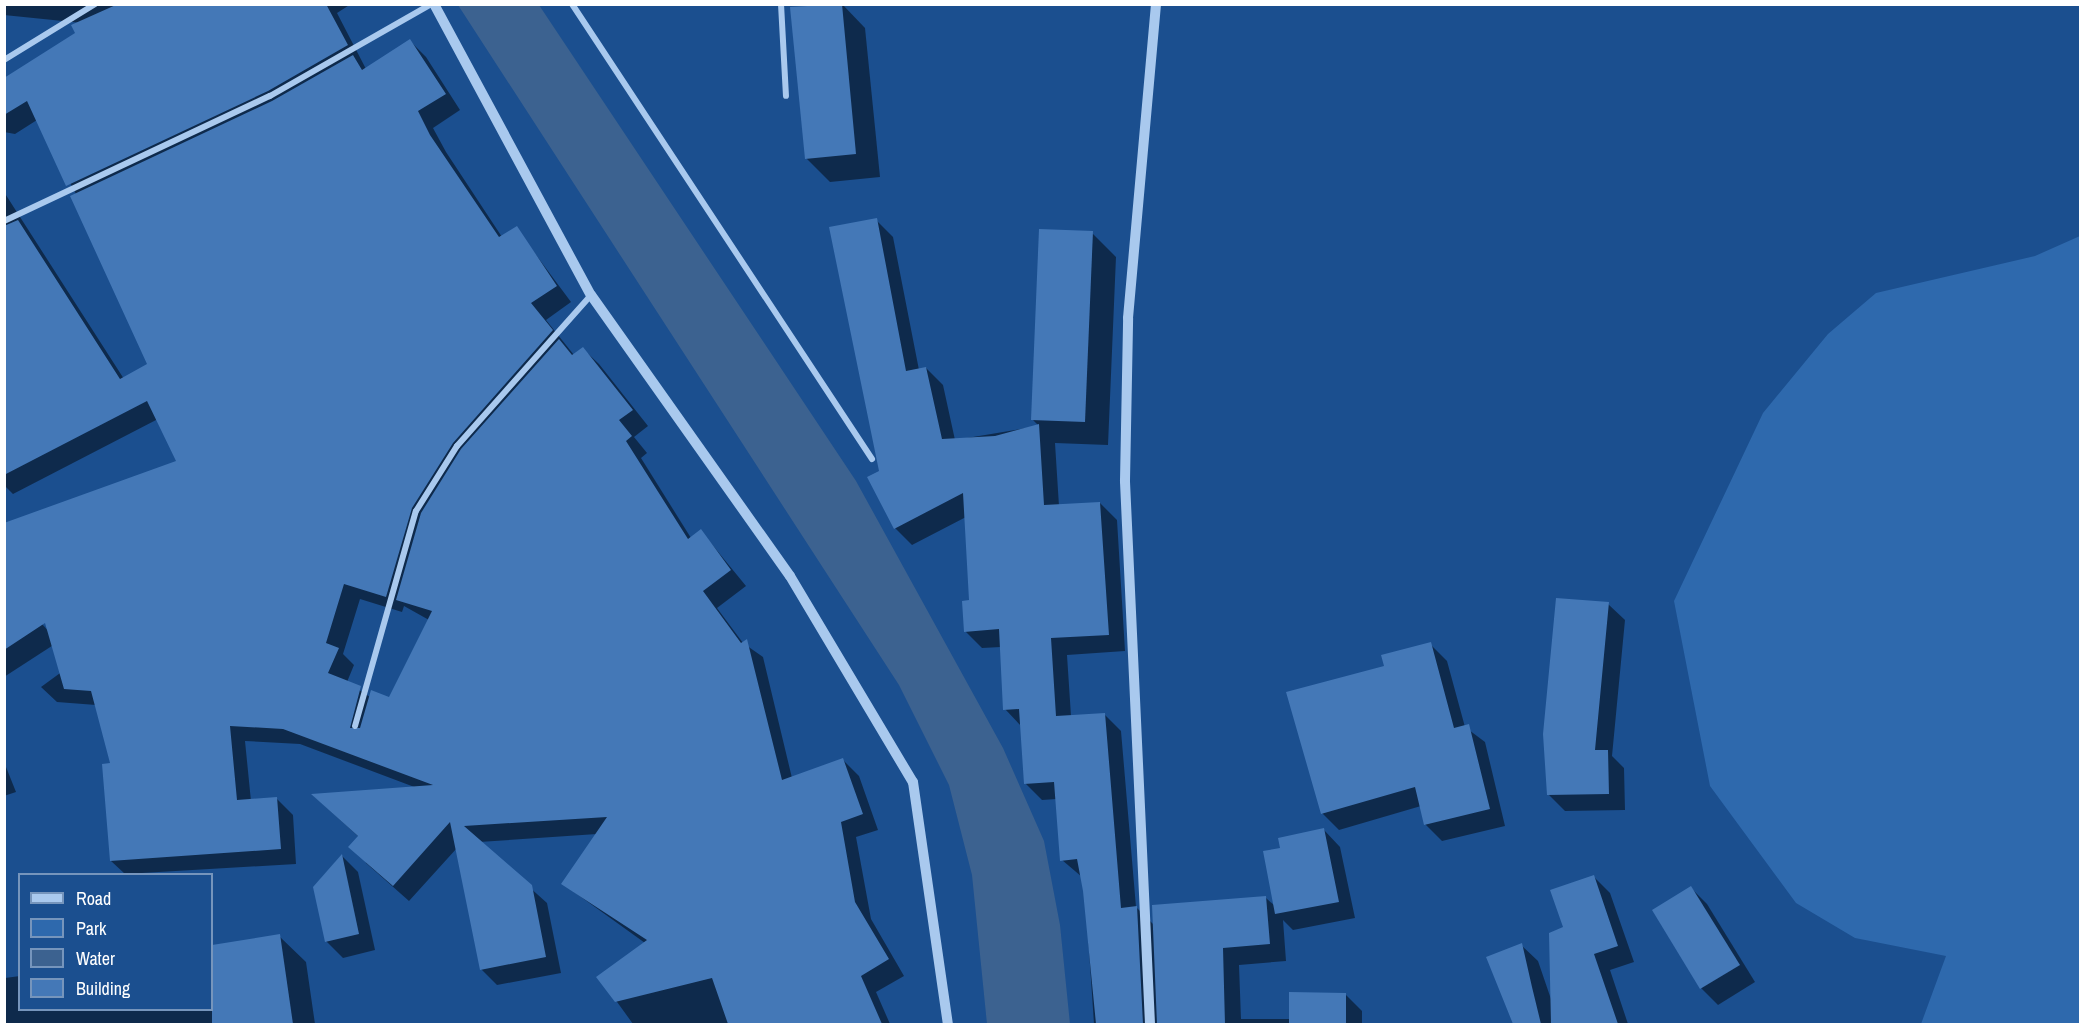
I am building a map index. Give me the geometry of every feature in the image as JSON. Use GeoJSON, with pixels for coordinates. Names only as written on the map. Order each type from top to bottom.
{"type":"FeatureCollection","features":[{"type":"Feature","properties":{"kind":"street"},"geometry":{"type":"LineString","coordinates":[[4,60],[95,4]]}},
{"type":"Feature","properties":{"kind":"street"},"geometry":{"type":"LineString","coordinates":[[4,220],[270,96],[432,4],[591,295],[790,576],[913,782],[948,1024]]}},
{"type":"Feature","properties":{"kind":"street"},"geometry":{"type":"LineString","coordinates":[[572,4],[872,459]]}},
{"type":"Feature","properties":{"kind":"street"},"geometry":{"type":"LineString","coordinates":[[780,4],[786,96]]}},
{"type":"Feature","properties":{"kind":"street"},"geometry":{"type":"LineString","coordinates":[[1150,1024],[1125,481],[1128,318],[1156,4]]}},
{"type":"Feature","properties":{"kind":"street"},"geometry":{"type":"LineString","coordinates":[[355,726],[416,511],[464,438],[591,295]]}},
{"type":"Feature","properties":{"kind":"green space"},"geometry":{"type":"Polygon","coordinates":[[[2080,236],[2080,1024],[1921,1024],[1946,956],[1855,938],[1796,903],[1710,786],[1674,601],[1763,413],[1828,334],[1876,293],[2035,256],[2080,236]]]}},
{"type":"Feature","properties":{"kind":"water"},"geometry":{"type":"Polygon","coordinates":[[[458,5],[539,5],[856,481],[1003,748],[1044,841],[1060,925],[1070,1024],[987,1024],[972,875],[949,785],[899,685],[458,5]]]}},
{"type":"Feature","properties":{"kind":"building"},"geometry":{"type":"Polygon","coordinates":[[[118,4],[326,4],[348,45],[268,91],[66,186],[27,101],[4,115],[4,78],[75,33],[71,25],[118,4]]]}},
{"type":"Feature","properties":{"kind":"building"},"geometry":{"type":"Polygon","coordinates":[[[842,4],[856,154],[805,159],[790,7],[842,4]]]}},
{"type":"Feature","properties":{"kind":"building"},"geometry":{"type":"Polygon","coordinates":[[[410,39],[446,94],[418,111],[430,135],[499,237],[517,226],[557,286],[531,303],[553,330],[453,443],[412,508],[386,597],[344,584],[326,643],[339,648],[328,673],[361,686],[350,728],[360,728],[371,690],[389,697],[432,611],[396,600],[421,513],[461,449],[559,339],[572,355],[583,347],[633,410],[619,420],[632,436],[626,441],[688,539],[701,529],[731,570],[703,591],[741,643],[747,639],[782,780],[843,758],[863,814],[841,822],[855,902],[889,959],[861,976],[882,1024],[728,1024],[712,978],[615,1002],[596,977],[647,940],[561,884],[607,817],[464,826],[532,885],[546,957],[480,970],[450,822],[393,886],[348,847],[358,836],[311,794],[433,785],[283,729],[230,726],[237,800],[277,797],[281,849],[110,861],[102,764],[110,763],[91,691],[64,689],[45,623],[4,650],[4,523],[176,461],[147,401],[4,475],[4,226],[18,220],[120,379],[147,364],[70,196],[272,101],[353,55],[362,70],[410,39]]]}},
{"type":"Feature","properties":{"kind":"building"},"geometry":{"type":"Polygon","coordinates":[[[877,218],[906,371],[926,367],[942,439],[995,436],[1039,424],[1044,505],[1100,502],[1109,635],[1051,638],[1056,716],[1105,713],[1121,908],[1137,906],[1143,1024],[1096,1024],[1083,891],[1077,859],[1060,861],[1054,782],[1024,784],[1019,709],[1003,710],[999,629],[964,632],[962,601],[969,600],[963,493],[894,529],[867,477],[879,471],[829,227],[877,218]]]}},
{"type":"Feature","properties":{"kind":"building"},"geometry":{"type":"Polygon","coordinates":[[[1039,229],[1093,231],[1085,422],[1031,420],[1039,229]]]}},
{"type":"Feature","properties":{"kind":"building"},"geometry":{"type":"Polygon","coordinates":[[[1556,598],[1609,602],[1595,750],[1608,750],[1609,794],[1547,795],[1543,734],[1556,598]]]}},
{"type":"Feature","properties":{"kind":"building"},"geometry":{"type":"Polygon","coordinates":[[[1431,642],[1454,728],[1469,724],[1490,809],[1424,825],[1415,787],[1321,814],[1286,692],[1384,666],[1381,655],[1431,642]]]}},
{"type":"Feature","properties":{"kind":"building"},"geometry":{"type":"Polygon","coordinates":[[[1324,828],[1339,902],[1275,914],[1263,851],[1280,848],[1278,838],[1324,828]]]}},
{"type":"Feature","properties":{"kind":"building"},"geometry":{"type":"Polygon","coordinates":[[[342,854],[359,934],[325,942],[313,887],[342,854]]]}},
{"type":"Feature","properties":{"kind":"building"},"geometry":{"type":"Polygon","coordinates":[[[1594,875],[1618,946],[1594,954],[1618,1024],[1551,1024],[1549,933],[1563,927],[1550,890],[1594,875]]]}},
{"type":"Feature","properties":{"kind":"building"},"geometry":{"type":"Polygon","coordinates":[[[1691,886],[1740,965],[1700,989],[1652,910],[1691,886]]]}},
{"type":"Feature","properties":{"kind":"building"},"geometry":{"type":"Polygon","coordinates":[[[1266,896],[1270,944],[1223,948],[1225,1024],[1157,1024],[1152,905],[1266,896]]]}},
{"type":"Feature","properties":{"kind":"building"},"geometry":{"type":"Polygon","coordinates":[[[280,934],[293,1024],[212,1024],[213,945],[280,934]]]}},
{"type":"Feature","properties":{"kind":"building"},"geometry":{"type":"Polygon","coordinates":[[[1522,943],[1541,1024],[1513,1024],[1486,957],[1522,943]]]}},
{"type":"Feature","properties":{"kind":"building"},"geometry":{"type":"Polygon","coordinates":[[[1289,992],[1346,993],[1346,1024],[1289,1024],[1289,992]]]}}]}
